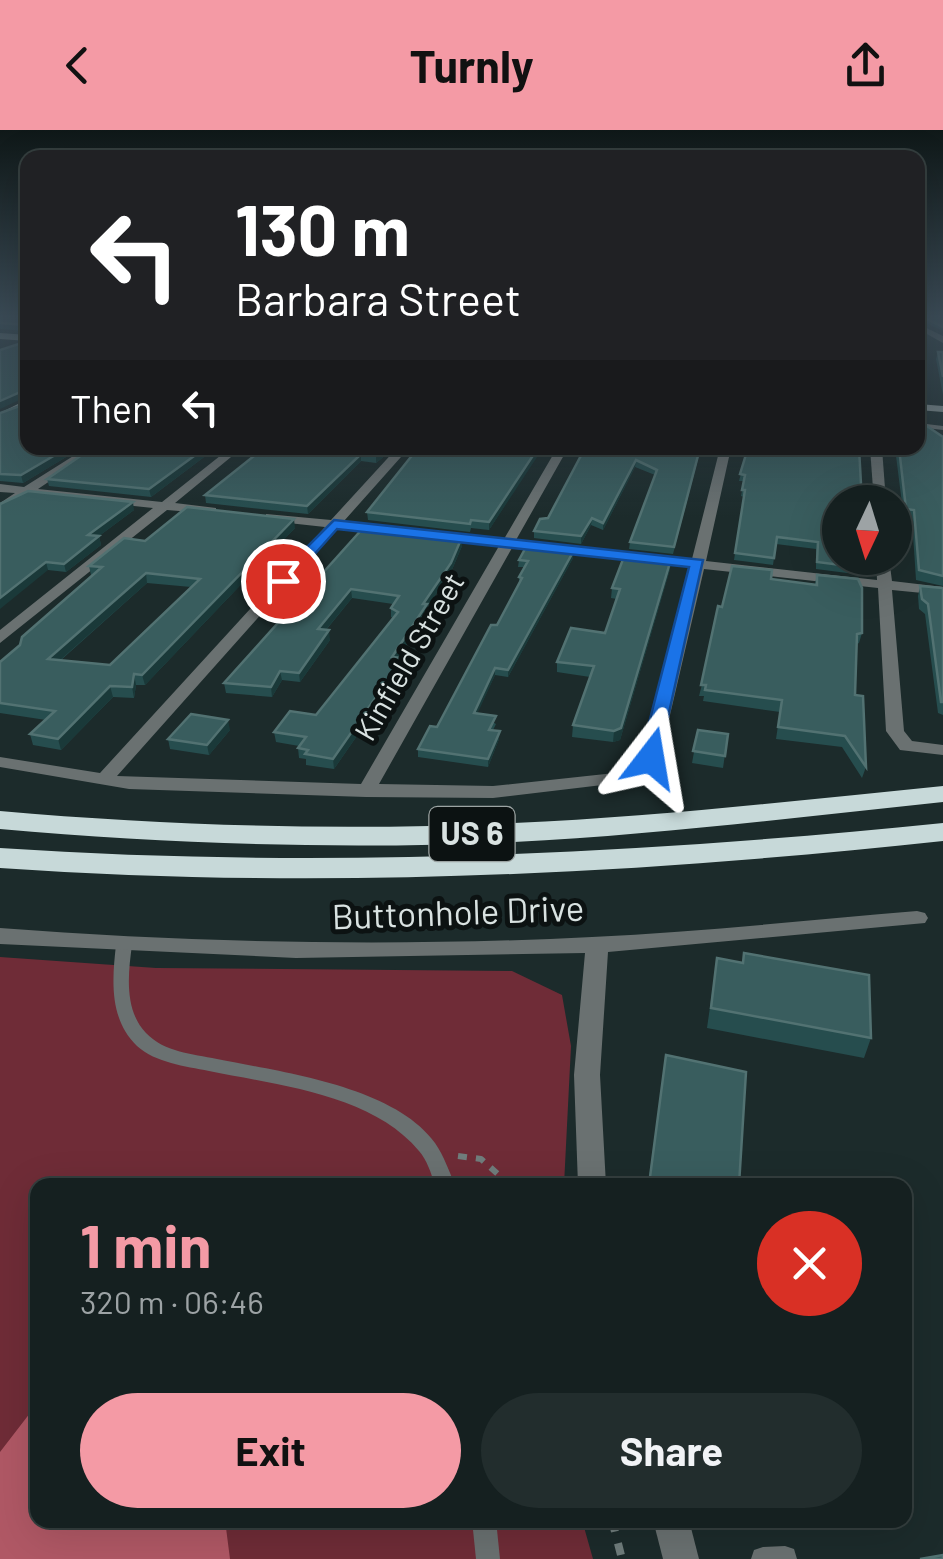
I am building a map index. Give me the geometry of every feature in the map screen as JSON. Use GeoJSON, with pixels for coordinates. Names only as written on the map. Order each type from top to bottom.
{"type":"FeatureCollection","features":[{"type":"Feature","properties":{"kind":"highway","name":"US 6"},"geometry":{"type":"LineString","coordinates":[[0,820],[220,834],[402,836],[588,828],[943,792]]}},
{"type":"Feature","properties":{"kind":"highway","name":"US 6"},"geometry":{"type":"LineString","coordinates":[[0,858],[280,873],[379,874],[576,866],[943,832]]}},
{"type":"Feature","properties":{"kind":"highway"},"geometry":{"type":"LineString","coordinates":[[576,866],[785,867],[943,853]]}},
{"type":"Feature","properties":{"kind":"street"},"geometry":{"type":"LineString","coordinates":[[0,508],[81,455]]}},
{"type":"Feature","properties":{"kind":"street"},"geometry":{"type":"LineString","coordinates":[[0,638],[227,455]]}},
{"type":"Feature","properties":{"kind":"street"},"geometry":{"type":"LineString","coordinates":[[104,779],[397,455]]}},
{"type":"Feature","properties":{"kind":"street","name":"Kinfield Street"},"geometry":{"type":"LineString","coordinates":[[366,791],[558,455]]}},
{"type":"Feature","properties":{"kind":"street"},"geometry":{"type":"LineString","coordinates":[[0,762],[174,786],[366,791],[493,792],[608,782],[637,773],[651,758],[724,455]]}},
{"type":"Feature","properties":{"kind":"street"},"geometry":{"type":"LineString","coordinates":[[877,455],[879,485]]}},
{"type":"Feature","properties":{"kind":"street"},"geometry":{"type":"LineString","coordinates":[[0,488],[220,512]]}},
{"type":"Feature","properties":{"kind":"street"},"geometry":{"type":"LineString","coordinates":[[258,516],[943,590]]}},
{"type":"Feature","properties":{"kind":"street"},"geometry":{"type":"LineString","coordinates":[[884,575],[895,731],[906,746],[943,750]]}},
{"type":"Feature","properties":{"kind":"street","name":"Buttonhole Drive"},"geometry":{"type":"LineString","coordinates":[[0,936],[309,952],[597,945],[917,918]]}},
{"type":"Feature","properties":{"kind":"street"},"geometry":{"type":"LineString","coordinates":[[592,1178],[587,1075],[597,945]]}},
{"type":"Feature","properties":{"kind":"street"},"geometry":{"type":"LineString","coordinates":[[673,1528],[681,1559]]}},
{"type":"Feature","properties":{"kind":"lane"},"geometry":{"type":"LineString","coordinates":[[124,944],[122,1000],[132,1026],[146,1043],[179,1058],[310,1086],[370,1106],[412,1131],[435,1159],[442,1178]]}},
{"type":"Feature","properties":{"kind":"lane"},"geometry":{"type":"LineString","coordinates":[[485,1528],[488,1559]]}},
{"type":"Feature","properties":{"kind":"lane"},"geometry":{"type":"LineString","coordinates":[[763,1559],[785,1558]]}},
{"type":"Feature","properties":{"kind":"path"},"geometry":{"type":"LineString","coordinates":[[435,1159],[462,1155],[481,1158],[502,1178]]}},
{"type":"Feature","properties":{"kind":"path"},"geometry":{"type":"LineString","coordinates":[[614,1528],[622,1559]]}},
{"type":"Feature","properties":{"kind":"shaded area"},"geometry":{"type":"Polygon","coordinates":[[[0,957],[156,968],[512,971],[562,995],[571,1046],[564,1178],[30,1178],[30,1528],[584,1528],[593,1559],[0,1559],[0,957]]]}},
{"type":"Feature","properties":{"kind":"shaded area"},"geometry":{"type":"Polygon","coordinates":[[[30,1413],[30,1528],[226,1528],[230,1559],[0,1559],[0,1452],[30,1413]]]}},
{"type":"Feature","properties":{"kind":"building"},"geometry":{"type":"Polygon","coordinates":[[[0,384],[20,384],[20,392],[0,401],[0,384]]]}},
{"type":"Feature","properties":{"kind":"building"},"geometry":{"type":"Polygon","coordinates":[[[20,406],[20,455],[55,455],[21,475],[0,474],[0,413],[20,406]]]}},
{"type":"Feature","properties":{"kind":"building"},"geometry":{"type":"Polygon","coordinates":[[[925,425],[943,437],[943,576],[919,570],[912,485],[903,485],[900,455],[925,455],[925,425]]]}},
{"type":"Feature","properties":{"kind":"building"},"geometry":{"type":"Polygon","coordinates":[[[82,455],[195,455],[149,489],[47,479],[82,455]]]}},
{"type":"Feature","properties":{"kind":"building"},"geometry":{"type":"Polygon","coordinates":[[[255,455],[360,455],[307,506],[205,495],[255,455]]]}},
{"type":"Feature","properties":{"kind":"building"},"geometry":{"type":"Polygon","coordinates":[[[412,455],[533,455],[489,522],[471,520],[470,524],[367,512],[412,455]]]}},
{"type":"Feature","properties":{"kind":"building"},"geometry":{"type":"Polygon","coordinates":[[[581,455],[698,455],[674,547],[630,542],[657,470],[636,460],[603,523],[592,518],[581,536],[534,531],[540,519],[548,518],[581,455]]]}},
{"type":"Feature","properties":{"kind":"building"},"geometry":{"type":"Polygon","coordinates":[[[746,455],[859,455],[861,485],[822,485],[822,563],[817,562],[818,542],[777,537],[774,558],[735,553],[745,475],[740,474],[746,455]]]}},
{"type":"Feature","properties":{"kind":"building"},"geometry":{"type":"Polygon","coordinates":[[[28,491],[133,502],[88,535],[99,536],[64,564],[46,562],[0,598],[0,504],[28,491]]]}},
{"type":"Feature","properties":{"kind":"building"},"geometry":{"type":"Polygon","coordinates":[[[187,507],[294,519],[142,675],[134,674],[132,687],[110,686],[58,739],[30,734],[55,711],[0,703],[0,662],[20,645],[22,637],[102,567],[89,566],[124,538],[145,541],[187,507]],[[146,573],[48,659],[110,665],[200,579],[146,573]]]}},
{"type":"Feature","properties":{"kind":"building"},"geometry":{"type":"Polygon","coordinates":[[[364,527],[462,537],[451,563],[392,657],[403,658],[333,759],[305,754],[308,750],[298,748],[306,737],[274,732],[290,711],[316,715],[398,612],[391,608],[399,596],[351,589],[318,629],[329,630],[299,673],[280,671],[271,687],[224,683],[364,527]]]}},
{"type":"Feature","properties":{"kind":"building"},"geometry":{"type":"Polygon","coordinates":[[[526,547],[573,552],[508,670],[495,668],[474,713],[496,716],[489,730],[500,731],[488,759],[418,749],[430,726],[437,727],[491,625],[497,625],[522,578],[519,577],[528,561],[519,560],[526,547]]]}},
{"type":"Feature","properties":{"kind":"building"},"geometry":{"type":"Polygon","coordinates":[[[625,554],[671,559],[621,728],[614,731],[573,725],[594,666],[557,662],[571,628],[605,633],[620,589],[612,588],[625,554]]]}},
{"type":"Feature","properties":{"kind":"building"},"geometry":{"type":"Polygon","coordinates":[[[732,566],[772,570],[771,579],[817,585],[817,575],[858,579],[862,588],[862,633],[857,634],[855,695],[863,696],[866,767],[845,736],[778,727],[782,700],[705,690],[706,685],[701,685],[718,606],[722,607],[732,566]]]}},
{"type":"Feature","properties":{"kind":"building"},"geometry":{"type":"Polygon","coordinates":[[[920,586],[943,588],[943,702],[928,604],[922,599],[920,586]]]}},
{"type":"Feature","properties":{"kind":"building"},"geometry":{"type":"Polygon","coordinates":[[[191,714],[228,720],[207,745],[168,739],[191,714]]]}},
{"type":"Feature","properties":{"kind":"building"},"geometry":{"type":"Polygon","coordinates":[[[698,730],[728,734],[725,756],[693,751],[698,730]]]}},
{"type":"Feature","properties":{"kind":"building"},"geometry":{"type":"Polygon","coordinates":[[[744,953],[869,975],[871,1038],[711,1008],[717,958],[743,963],[744,953]]]}},
{"type":"Feature","properties":{"kind":"building"},"geometry":{"type":"Polygon","coordinates":[[[666,1055],[746,1072],[739,1178],[650,1177],[666,1055]]]}},
{"type":"Feature","properties":{"kind":"route"},"geometry":{"type":"LineString","coordinates":[[283,581],[334,524],[698,564],[651,758]]}}]}
